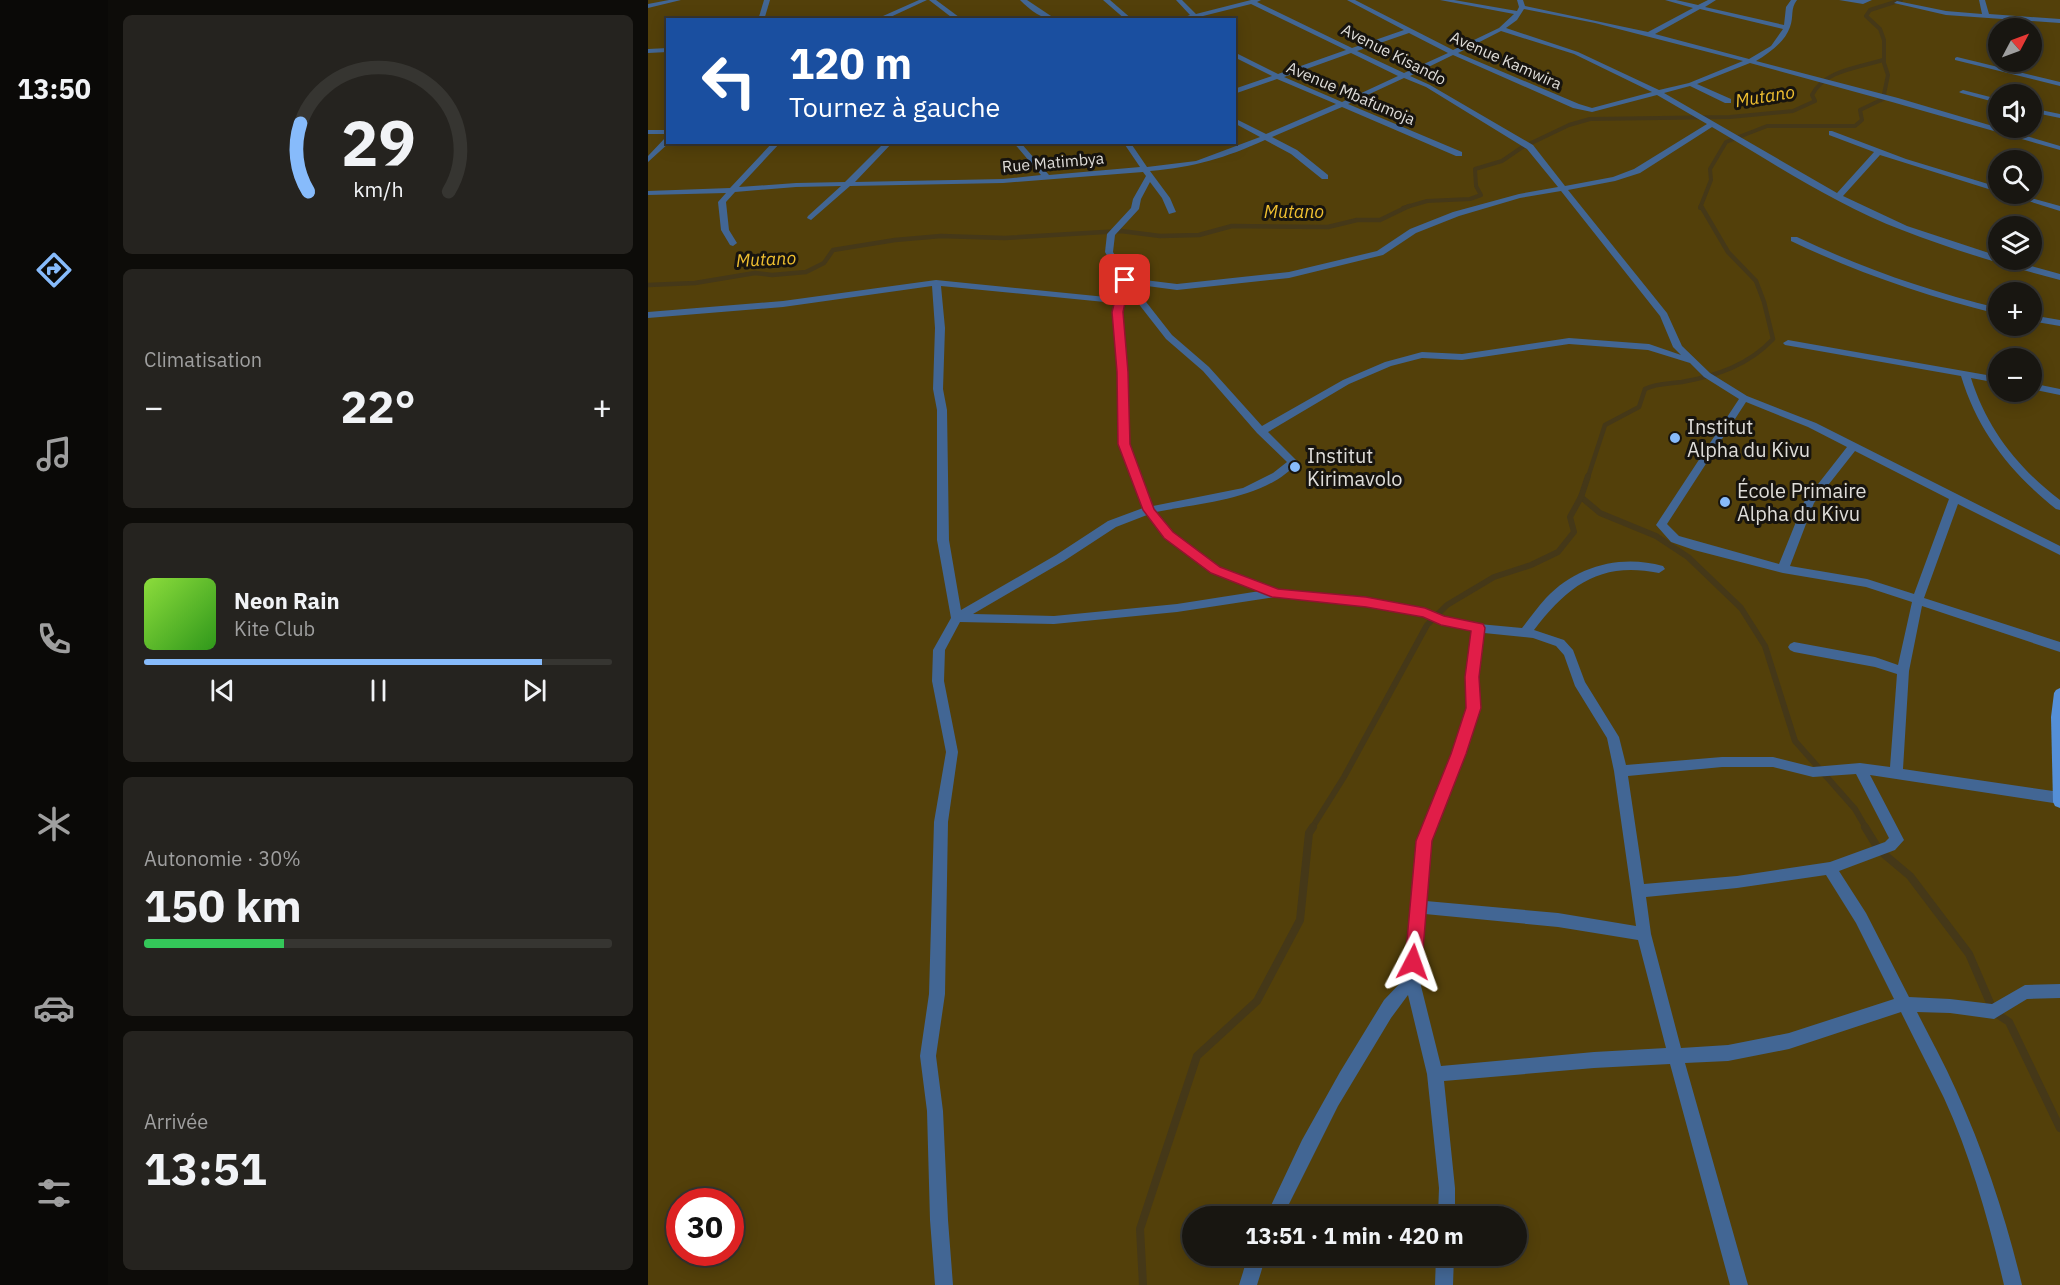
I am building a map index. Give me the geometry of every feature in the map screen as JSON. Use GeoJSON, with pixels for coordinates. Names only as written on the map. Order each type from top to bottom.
{"type":"FeatureCollection","features":[{"type":"Feature","properties":{"kind":"street"},"geometry":{"type":"LineString","coordinates":[[648,6],[678,0]]}},
{"type":"Feature","properties":{"kind":"street"},"geometry":{"type":"LineString","coordinates":[[762,18],[767,0]]}},
{"type":"Feature","properties":{"kind":"street"},"geometry":{"type":"LineString","coordinates":[[882,18],[924,0]]}},
{"type":"Feature","properties":{"kind":"street"},"geometry":{"type":"LineString","coordinates":[[932,0],[956,18]]}},
{"type":"Feature","properties":{"kind":"street"},"geometry":{"type":"LineString","coordinates":[[1023,0],[1050,18]]}},
{"type":"Feature","properties":{"kind":"street"},"geometry":{"type":"LineString","coordinates":[[1106,0],[1128,18]]}},
{"type":"Feature","properties":{"kind":"street"},"geometry":{"type":"LineString","coordinates":[[1179,0],[1196,18],[1255,1]]}},
{"type":"Feature","properties":{"kind":"street","name":"Avenue Kamwira"},"geometry":{"type":"LineString","coordinates":[[1350,0],[1368,4],[1454,53],[1576,106],[1592,110],[1691,84],[1755,59],[1773,47],[1787,28]]}},
{"type":"Feature","properties":{"kind":"street"},"geometry":{"type":"LineString","coordinates":[[1443,0],[1520,7],[1595,21],[1895,100],[2060,148]]}},
{"type":"Feature","properties":{"kind":"street"},"geometry":{"type":"LineString","coordinates":[[1668,0],[1787,28],[1789,7],[1794,0]]}},
{"type":"Feature","properties":{"kind":"street"},"geometry":{"type":"LineString","coordinates":[[1649,34],[1713,0]]}},
{"type":"Feature","properties":{"kind":"street"},"geometry":{"type":"LineString","coordinates":[[1842,0],[1863,2],[1869,0]]}},
{"type":"Feature","properties":{"kind":"street"},"geometry":{"type":"LineString","coordinates":[[1982,0],[1986,15]]}},
{"type":"Feature","properties":{"kind":"street","name":"Avenue Kisando"},"geometry":{"type":"LineString","coordinates":[[1255,1],[1351,51],[1428,86],[1520,139],[1546,164],[1562,188]]}},
{"type":"Feature","properties":{"kind":"street"},"geometry":{"type":"LineString","coordinates":[[1897,3],[1946,13],[2060,21]]}},
{"type":"Feature","properties":{"kind":"street","name":"Rue Matimbya"},"geometry":{"type":"LineString","coordinates":[[648,193],[846,183],[1003,181],[1046,176],[1148,172],[1208,161],[1240,150],[1454,53],[1502,29],[1515,19],[1520,7]]}},
{"type":"Feature","properties":{"kind":"street"},"geometry":{"type":"LineString","coordinates":[[1502,29],[1576,53],[1657,92],[1838,196],[1904,228],[1988,255]]}},
{"type":"Feature","properties":{"kind":"street"},"geometry":{"type":"LineString","coordinates":[[1236,91],[1411,30]]}},
{"type":"Feature","properties":{"kind":"street"},"geometry":{"type":"LineString","coordinates":[[648,51],[666,50]]}},
{"type":"Feature","properties":{"kind":"street","name":"Avenue Mbafumoja"},"geometry":{"type":"LineString","coordinates":[[1236,55],[1341,105],[1460,154]]}},
{"type":"Feature","properties":{"kind":"street"},"geometry":{"type":"LineString","coordinates":[[1957,59],[2060,84]]}},
{"type":"Feature","properties":{"kind":"street"},"geometry":{"type":"LineString","coordinates":[[1691,84],[1728,101]]}},
{"type":"Feature","properties":{"kind":"street"},"geometry":{"type":"LineString","coordinates":[[1964,92],[1988,98]]}},
{"type":"Feature","properties":{"kind":"street"},"geometry":{"type":"LineString","coordinates":[[2042,112],[2060,116]]}},
{"type":"Feature","properties":{"kind":"street"},"geometry":{"type":"LineString","coordinates":[[1236,121],[1294,152],[1325,177]]}},
{"type":"Feature","properties":{"kind":"street"},"geometry":{"type":"LineString","coordinates":[[1125,280],[1177,287],[1289,275],[1380,253],[1413,231],[1456,214],[1519,196],[1615,179],[1637,171],[1712,124]]}},
{"type":"Feature","properties":{"kind":"street"},"geometry":{"type":"LineString","coordinates":[[648,132],[666,132]]}},
{"type":"Feature","properties":{"kind":"street"},"geometry":{"type":"LineString","coordinates":[[1832,133],[1879,152],[1988,187]]}},
{"type":"Feature","properties":{"kind":"street"},"geometry":{"type":"LineString","coordinates":[[648,160],[666,142]]}},
{"type":"Feature","properties":{"kind":"street"},"geometry":{"type":"LineString","coordinates":[[732,243],[723,220],[723,202],[753,166],[776,144]]}},
{"type":"Feature","properties":{"kind":"street"},"geometry":{"type":"LineString","coordinates":[[811,218],[840,193],[846,183],[888,144]]}},
{"type":"Feature","properties":{"kind":"street"},"geometry":{"type":"LineString","coordinates":[[1018,144],[1046,176]]}},
{"type":"Feature","properties":{"kind":"street"},"geometry":{"type":"LineString","coordinates":[[1127,144],[1166,198],[1172,212]]}},
{"type":"Feature","properties":{"kind":"street"},"geometry":{"type":"LineString","coordinates":[[1838,196],[1879,152]]}},
{"type":"Feature","properties":{"kind":"street"},"geometry":{"type":"LineString","coordinates":[[944,1285],[935,1111],[928,1056],[937,994],[941,822],[952,752],[938,681],[939,650],[957,618],[1060,558],[1112,524],[1149,510],[1246,491],[1276,475],[1293,462],[1261,431],[1206,369],[1169,337],[1125,280],[1110,252],[1112,234],[1134,209],[1148,172]]}},
{"type":"Feature","properties":{"kind":"street"},"geometry":{"type":"LineString","coordinates":[[1562,188],[1664,315],[1678,348],[1699,368],[1744,398],[1812,425],[2060,550]]}},
{"type":"Feature","properties":{"kind":"street"},"geometry":{"type":"LineString","coordinates":[[2042,204],[2060,209]]}},
{"type":"Feature","properties":{"kind":"street"},"geometry":{"type":"LineString","coordinates":[[1794,239],[1852,266],[1900,284],[1988,308]]}},
{"type":"Feature","properties":{"kind":"street"},"geometry":{"type":"LineString","coordinates":[[2037,270],[2060,277]]}},
{"type":"Feature","properties":{"kind":"street"},"geometry":{"type":"LineString","coordinates":[[1125,280],[1118,302],[1124,444],[1149,510],[1168,535],[1216,570],[1276,593]]}},
{"type":"Feature","properties":{"kind":"street"},"geometry":{"type":"LineString","coordinates":[[648,315],[783,304],[936,283],[1118,302]]}},
{"type":"Feature","properties":{"kind":"street"},"geometry":{"type":"LineString","coordinates":[[936,283],[940,328],[938,389],[942,410],[943,540],[957,618]]}},
{"type":"Feature","properties":{"kind":"street"},"geometry":{"type":"LineString","coordinates":[[2042,320],[2060,323]]}},
{"type":"Feature","properties":{"kind":"street"},"geometry":{"type":"LineString","coordinates":[[1261,431],[1346,382],[1388,364],[1422,355],[1462,357],[1569,341],[1649,347],[1699,368]]}},
{"type":"Feature","properties":{"kind":"street"},"geometry":{"type":"LineString","coordinates":[[1788,344],[1988,378]]}},
{"type":"Feature","properties":{"kind":"street"},"geometry":{"type":"LineString","coordinates":[[1965,374],[1970,396],[1984,425],[2000,450],[2035,488],[2060,506]]}},
{"type":"Feature","properties":{"kind":"street"},"geometry":{"type":"LineString","coordinates":[[2042,388],[2060,392]]}},
{"type":"Feature","properties":{"kind":"street"},"geometry":{"type":"LineString","coordinates":[[1744,398],[1661,525],[1675,539],[1783,569],[1867,583],[2060,647]]}},
{"type":"Feature","properties":{"kind":"street"},"geometry":{"type":"LineString","coordinates":[[1783,569],[1809,502],[1853,446]]}},
{"type":"Feature","properties":{"kind":"street"},"geometry":{"type":"LineString","coordinates":[[1896,774],[1904,671],[1918,599],[1955,497]]}},
{"type":"Feature","properties":{"kind":"street"},"geometry":{"type":"LineString","coordinates":[[1525,633],[1551,600],[1576,579],[1618,564],[1639,563],[1659,569]]}},
{"type":"Feature","properties":{"kind":"street"},"geometry":{"type":"LineString","coordinates":[[957,618],[1054,620],[1177,608],[1276,593],[1343,599],[1425,612],[1441,620],[1479,628],[1525,633],[1560,643],[1569,653],[1580,683],[1613,737],[1621,771],[1644,934],[1674,1055],[1739,1285]]}},
{"type":"Feature","properties":{"kind":"street"},"geometry":{"type":"LineString","coordinates":[[1446,1206],[1447,1188],[1435,1074],[1412,982],[1424,841],[1459,754],[1473,708],[1472,677],[1479,628]]}},
{"type":"Feature","properties":{"kind":"street"},"geometry":{"type":"LineString","coordinates":[[1794,647],[1875,662],[1904,671]]}},
{"type":"Feature","properties":{"kind":"street"},"geometry":{"type":"LineString","coordinates":[[1621,771],[1732,762],[1773,762],[1813,772],[1860,768],[2059,799],[2057,717],[2060,693]]}},
{"type":"Feature","properties":{"kind":"street"},"geometry":{"type":"LineString","coordinates":[[1638,891],[1737,882],[1830,868],[1879,850],[1898,840],[1860,768]]}},
{"type":"Feature","properties":{"kind":"street"},"geometry":{"type":"LineString","coordinates":[[1830,868],[1862,918],[1950,1094],[1973,1150],[2002,1239],[2013,1285]]}},
{"type":"Feature","properties":{"kind":"street"},"geometry":{"type":"LineString","coordinates":[[1417,907],[1558,920],[1644,934]]}},
{"type":"Feature","properties":{"kind":"street"},"geometry":{"type":"LineString","coordinates":[[1278,1206],[1304,1149],[1365,1045],[1400,991],[1412,982]]}},
{"type":"Feature","properties":{"kind":"street"},"geometry":{"type":"LineString","coordinates":[[1435,1074],[1674,1055],[1728,1053],[1789,1041],[1903,1004],[1950,1006],[1994,1012],[2025,992],[2060,991]]}},
{"type":"Feature","properties":{"kind":"street"},"geometry":{"type":"LineString","coordinates":[[1248,1285],[1254,1266]]}},
{"type":"Feature","properties":{"kind":"street"},"geometry":{"type":"LineString","coordinates":[[1444,1285],[1445,1266]]}},
{"type":"Feature","properties":{"kind":"shaded area"},"geometry":{"type":"Polygon","coordinates":[[[648,0],[2060,0],[2060,1285],[648,1285],[648,0]]]}},
{"type":"Feature","properties":{"kind":"waterway"},"geometry":{"type":"LineString","coordinates":[[1700,208],[1711,180],[1710,169],[1726,142],[1767,126],[1855,126],[1862,120],[1860,110],[1883,99],[1888,75],[1884,63],[1884,40],[1880,29],[1866,16],[1870,10],[1901,0]]}},
{"type":"Feature","properties":{"kind":"waterway","name":"Mutano"},"geometry":{"type":"LineString","coordinates":[[1408,207],[1427,201],[1470,199],[1481,195],[1476,186],[1475,169],[1502,161],[1521,148],[1569,125],[1590,119],[1730,117],[1793,111],[1815,101],[1812,95],[1825,80],[1843,71],[1883,60]]}},
{"type":"Feature","properties":{"kind":"waterway"},"geometry":{"type":"LineString","coordinates":[[1588,477],[1605,425],[1639,407],[1645,389],[1719,373],[1753,356],[1773,339],[1756,281],[1728,252],[1701,206]]}},
{"type":"Feature","properties":{"kind":"waterway","name":"Mutano"},"geometry":{"type":"LineString","coordinates":[[648,285],[695,283],[755,273],[772,275],[806,272],[824,263],[833,250],[895,240],[941,236],[1005,238],[1121,231],[1160,236],[1199,235],[1232,226],[1328,227],[1357,220],[1380,220],[1408,207]]}},
{"type":"Feature","properties":{"kind":"waterway","name":"Mutano"},"geometry":{"type":"LineString","coordinates":[[1403,208],[1408,207]]}},
{"type":"Feature","properties":{"kind":"waterway"},"geometry":{"type":"LineString","coordinates":[[1581,497],[1588,476]]}},
{"type":"Feature","properties":{"kind":"waterway"},"geometry":{"type":"LineString","coordinates":[[1312,828],[1344,777],[1427,625],[1447,605],[1494,577],[1531,565],[1558,552],[1574,532],[1570,517],[1581,497]]}},
{"type":"Feature","properties":{"kind":"waterway"},"geometry":{"type":"LineString","coordinates":[[1581,497],[1600,513],[1656,536],[1688,557],[1741,608],[1765,646],[1795,741],[1855,809],[1866,828]]}},
{"type":"Feature","properties":{"kind":"waterway"},"geometry":{"type":"LineString","coordinates":[[1143,1285],[1140,1229],[1197,1056],[1257,1001],[1300,920],[1309,833],[1313,827]]}},
{"type":"Feature","properties":{"kind":"waterway"},"geometry":{"type":"LineString","coordinates":[[1865,827],[1879,850],[1910,876],[1969,954],[1994,1012],[2009,1022],[2060,1128]]}},
{"type":"Feature","properties":{"kind":"place","name":"Institut Alpha du Kivu"},"geometry":{"type":"Point","coordinates":[1675,438]}},
{"type":"Feature","properties":{"kind":"place","name":"Institut Kirimavolo"},"geometry":{"type":"Point","coordinates":[1295,467]}},
{"type":"Feature","properties":{"kind":"place","name":"École Primaire Alpha du Kivu"},"geometry":{"type":"Point","coordinates":[1725,502]}},
{"type":"Feature","properties":{"kind":"route"},"geometry":{"type":"LineString","coordinates":[[1125,280],[1118,302],[1124,444],[1149,510],[1168,535],[1216,570],[1276,593],[1320,596],[1425,612],[1441,620],[1479,628],[1472,677],[1473,708],[1459,754],[1424,841],[1413,962]]}}]}
